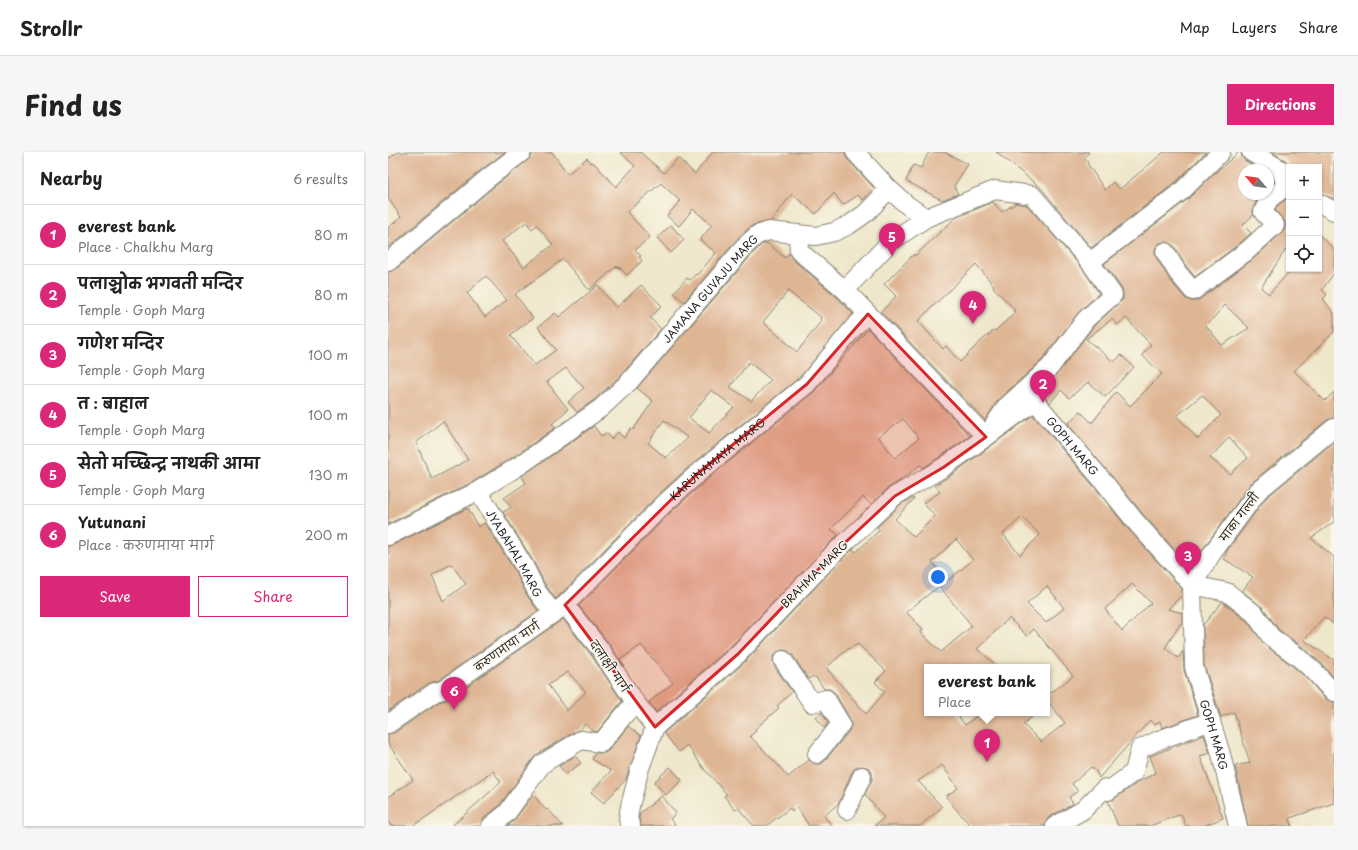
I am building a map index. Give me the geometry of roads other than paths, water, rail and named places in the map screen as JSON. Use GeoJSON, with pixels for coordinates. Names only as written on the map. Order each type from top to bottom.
{"type":"FeatureCollection","features":[{"type":"Feature","properties":{"kind":"street"},"geometry":{"type":"LineString","coordinates":[[388,262],[482,183],[522,152]]}},
{"type":"Feature","properties":{"kind":"street"},"geometry":{"type":"LineString","coordinates":[[855,152],[889,189],[907,205],[926,218]]}},
{"type":"Feature","properties":{"kind":"street"},"geometry":{"type":"LineString","coordinates":[[1090,262],[1183,190],[1221,152]]}},
{"type":"Feature","properties":{"kind":"street"},"geometry":{"type":"LineString","coordinates":[[1251,152],[1280,168],[1286,182]]}},
{"type":"Feature","properties":{"kind":"street"},"geometry":{"type":"LineString","coordinates":[[1165,252],[1178,274],[1193,291],[1247,252],[1275,225],[1263,212],[1270,199],[1286,188]]}},
{"type":"Feature","properties":{"kind":"street","name":"JAMANA GUVAJU MARG"},"geometry":{"type":"LineString","coordinates":[[388,536],[478,491],[522,464],[616,396],[757,235],[769,231],[816,236],[834,232],[849,225],[866,213],[889,189]]}},
{"type":"Feature","properties":{"kind":"street"},"geometry":{"type":"LineString","coordinates":[[798,235],[799,251],[845,290],[986,437],[1006,407],[1050,367],[1086,319],[1113,295],[1090,262],[1032,195],[995,190],[926,218],[890,242],[845,290]]}},
{"type":"Feature","properties":{"kind":"street"},"geometry":{"type":"LineString","coordinates":[[1322,205],[1334,211]]}},
{"type":"Feature","properties":{"kind":"street","name":"KARUNAMAYA MARG"},"geometry":{"type":"LineString","coordinates":[[559,609],[696,474],[808,384],[855,326],[868,314]]}},
{"type":"Feature","properties":{"kind":"street","name":"GOPH MARG"},"geometry":{"type":"LineString","coordinates":[[986,437],[1035,401],[1104,482],[1135,522],[1192,585],[1194,667],[1221,754],[1238,826]]}},
{"type":"Feature","properties":{"kind":"street","name":"माका गल्ली"},"geometry":{"type":"LineString","coordinates":[[1192,585],[1212,552],[1258,491],[1334,428]]}},
{"type":"Feature","properties":{"kind":"street","name":"BRAHMA MARG"},"geometry":{"type":"LineString","coordinates":[[655,727],[738,654],[833,554],[895,496],[944,467],[986,437]]}},
{"type":"Feature","properties":{"kind":"street","name":"JYABAHAL MARG"},"geometry":{"type":"LineString","coordinates":[[478,491],[524,566],[536,590],[559,609]]}},
{"type":"Feature","properties":{"kind":"street"},"geometry":{"type":"LineString","coordinates":[[1192,585],[1227,592],[1255,614],[1271,637],[1298,657],[1334,692]]}},
{"type":"Feature","properties":{"kind":"street","name":"दलाक्षी मार्ग"},"geometry":{"type":"LineString","coordinates":[[559,609],[600,649],[635,702],[655,727]]}},
{"type":"Feature","properties":{"kind":"street","name":"करुणमाया मार्ग"},"geometry":{"type":"LineString","coordinates":[[388,724],[435,692],[443,690],[559,609]]}},
{"type":"Feature","properties":{"kind":"street"},"geometry":{"type":"LineString","coordinates":[[783,660],[812,703],[826,699],[841,724],[817,754]]}},
{"type":"Feature","properties":{"kind":"street"},"geometry":{"type":"LineString","coordinates":[[491,826],[507,813],[542,764],[581,740],[601,743],[635,702]]}},
{"type":"Feature","properties":{"kind":"street"},"geometry":{"type":"LineString","coordinates":[[1055,826],[1083,810],[1105,788],[1108,792],[1134,772],[1140,749],[1159,740],[1211,721]]}},
{"type":"Feature","properties":{"kind":"street"},"geometry":{"type":"LineString","coordinates":[[631,826],[628,819],[630,806],[640,768],[655,727]]}},
{"type":"Feature","properties":{"kind":"street"},"geometry":{"type":"LineString","coordinates":[[847,810],[862,776]]}},
{"type":"Feature","properties":{"kind":"place","name":"सेतो मच्छिन्द्र नाथकी आमा"},"geometry":{"type":"Point","coordinates":[892,256]}},
{"type":"Feature","properties":{"kind":"place","name":"त : बाहाल"},"geometry":{"type":"Point","coordinates":[973,324]}},
{"type":"Feature","properties":{"kind":"place","name":"पलाञ्चोक भगवती मन्दिर"},"geometry":{"type":"Point","coordinates":[1043,403]}},
{"type":"Feature","properties":{"kind":"place","name":"गणेश मन्दिर"},"geometry":{"type":"Point","coordinates":[1188,575]}},
{"type":"Feature","properties":{"kind":"place","name":"Yutunani"},"geometry":{"type":"Point","coordinates":[454,710]}},
{"type":"Feature","properties":{"kind":"place","name":"everest bank"},"geometry":{"type":"Point","coordinates":[987,762]}}]}
